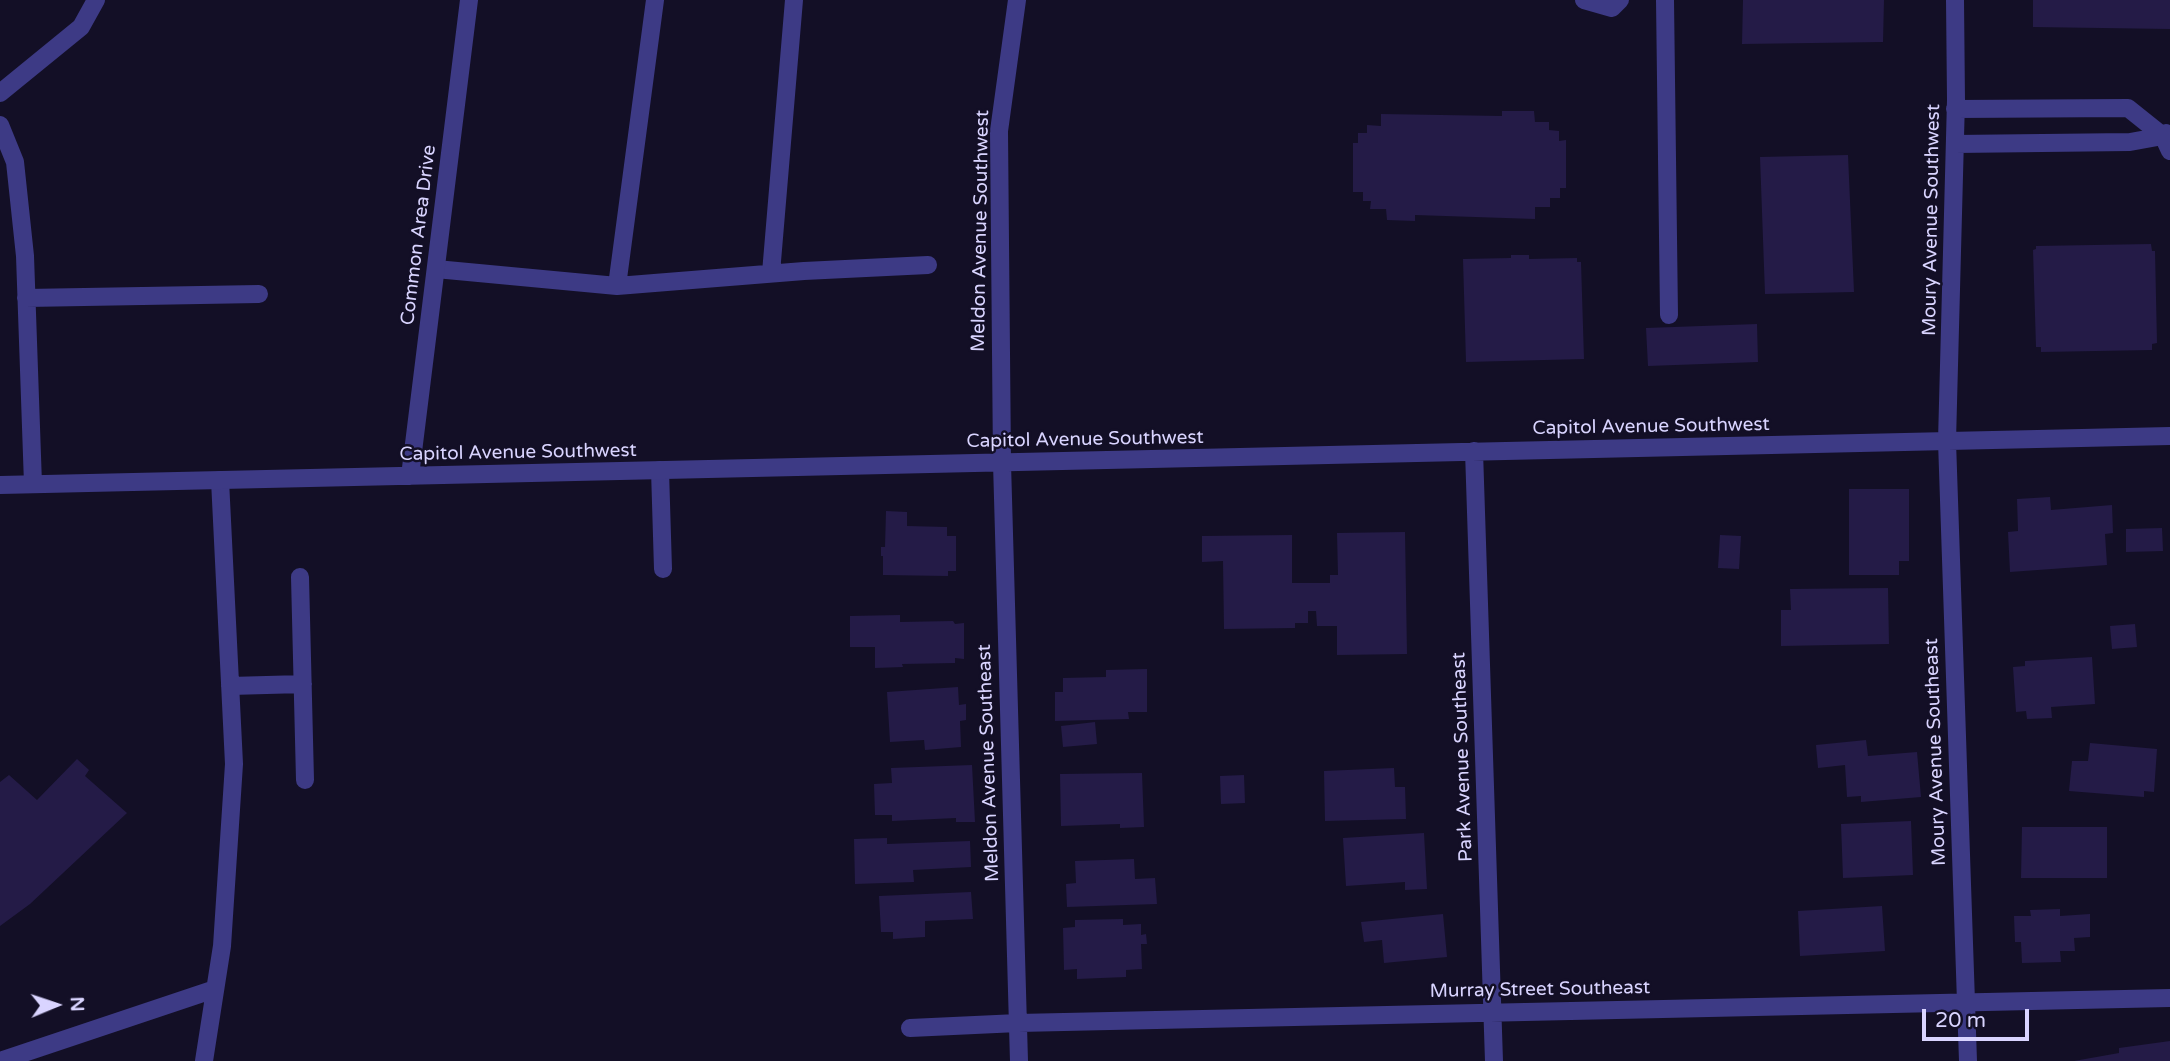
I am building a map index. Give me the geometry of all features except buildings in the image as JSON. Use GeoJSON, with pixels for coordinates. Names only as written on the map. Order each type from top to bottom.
{"type":"FeatureCollection","features":[{"type":"Feature","properties":{"kind":"street"},"geometry":{"type":"LineString","coordinates":[[0,93],[81,27],[96,0]]}},
{"type":"Feature","properties":{"kind":"street","name":"Common Area Drive"},"geometry":{"type":"LineString","coordinates":[[410,476],[469,0]]}},
{"type":"Feature","properties":{"kind":"street"},"geometry":{"type":"LineString","coordinates":[[617,286],[655,0]]}},
{"type":"Feature","properties":{"kind":"street"},"geometry":{"type":"LineString","coordinates":[[771,273],[793,0]]}},
{"type":"Feature","properties":{"kind":"street","name":"Meldon Avenue Southwest"},"geometry":{"type":"LineString","coordinates":[[1002,463],[999,131],[1017,0]]}},
{"type":"Feature","properties":{"kind":"street"},"geometry":{"type":"LineString","coordinates":[[1584,0],[1612,8],[1620,0]]}},
{"type":"Feature","properties":{"kind":"street","name":"Moury Avenue Southwest"},"geometry":{"type":"LineString","coordinates":[[1947,441],[1955,144],[1955,0]]}},
{"type":"Feature","properties":{"kind":"street"},"geometry":{"type":"LineString","coordinates":[[1664,1],[1669,315]]}},
{"type":"Feature","properties":{"kind":"street"},"geometry":{"type":"LineString","coordinates":[[1955,109],[2128,108],[2168,139]]}},
{"type":"Feature","properties":{"kind":"street"},"geometry":{"type":"LineString","coordinates":[[0,125],[15,162],[25,256],[33,484]]}},
{"type":"Feature","properties":{"kind":"street"},"geometry":{"type":"LineString","coordinates":[[1955,144],[2130,142],[2168,139]]}},
{"type":"Feature","properties":{"kind":"street"},"geometry":{"type":"LineString","coordinates":[[436,269],[617,286],[771,273],[928,265]]}},
{"type":"Feature","properties":{"kind":"street"},"geometry":{"type":"LineString","coordinates":[[26,298],[259,294]]}},
{"type":"Feature","properties":{"kind":"street","name":"Capitol Avenue Southwest"},"geometry":{"type":"LineString","coordinates":[[0,485],[2170,436]]}},
{"type":"Feature","properties":{"kind":"street","name":"Moury Avenue Southeast"},"geometry":{"type":"LineString","coordinates":[[1947,441],[1968,1061]]}},
{"type":"Feature","properties":{"kind":"street","name":"Park Avenue Southeast"},"geometry":{"type":"LineString","coordinates":[[1474,452],[1494,1061]]}},
{"type":"Feature","properties":{"kind":"street","name":"Meldon Avenue Southeast"},"geometry":{"type":"LineString","coordinates":[[1002,463],[1019,1061]]}},
{"type":"Feature","properties":{"kind":"street"},"geometry":{"type":"LineString","coordinates":[[660,470],[663,569]]}},
{"type":"Feature","properties":{"kind":"street"},"geometry":{"type":"LineString","coordinates":[[204,1061],[222,946],[234,764],[220,480]]}},
{"type":"Feature","properties":{"kind":"street"},"geometry":{"type":"LineString","coordinates":[[300,577],[306,780]]}},
{"type":"Feature","properties":{"kind":"street"},"geometry":{"type":"LineString","coordinates":[[230,686],[303,684]]}},
{"type":"Feature","properties":{"kind":"street"},"geometry":{"type":"LineString","coordinates":[[0,1061],[215,989]]}},
{"type":"Feature","properties":{"kind":"street","name":"Murray Street Southeast"},"geometry":{"type":"LineString","coordinates":[[910,1028],[1018,1023],[2170,998]]}}]}
